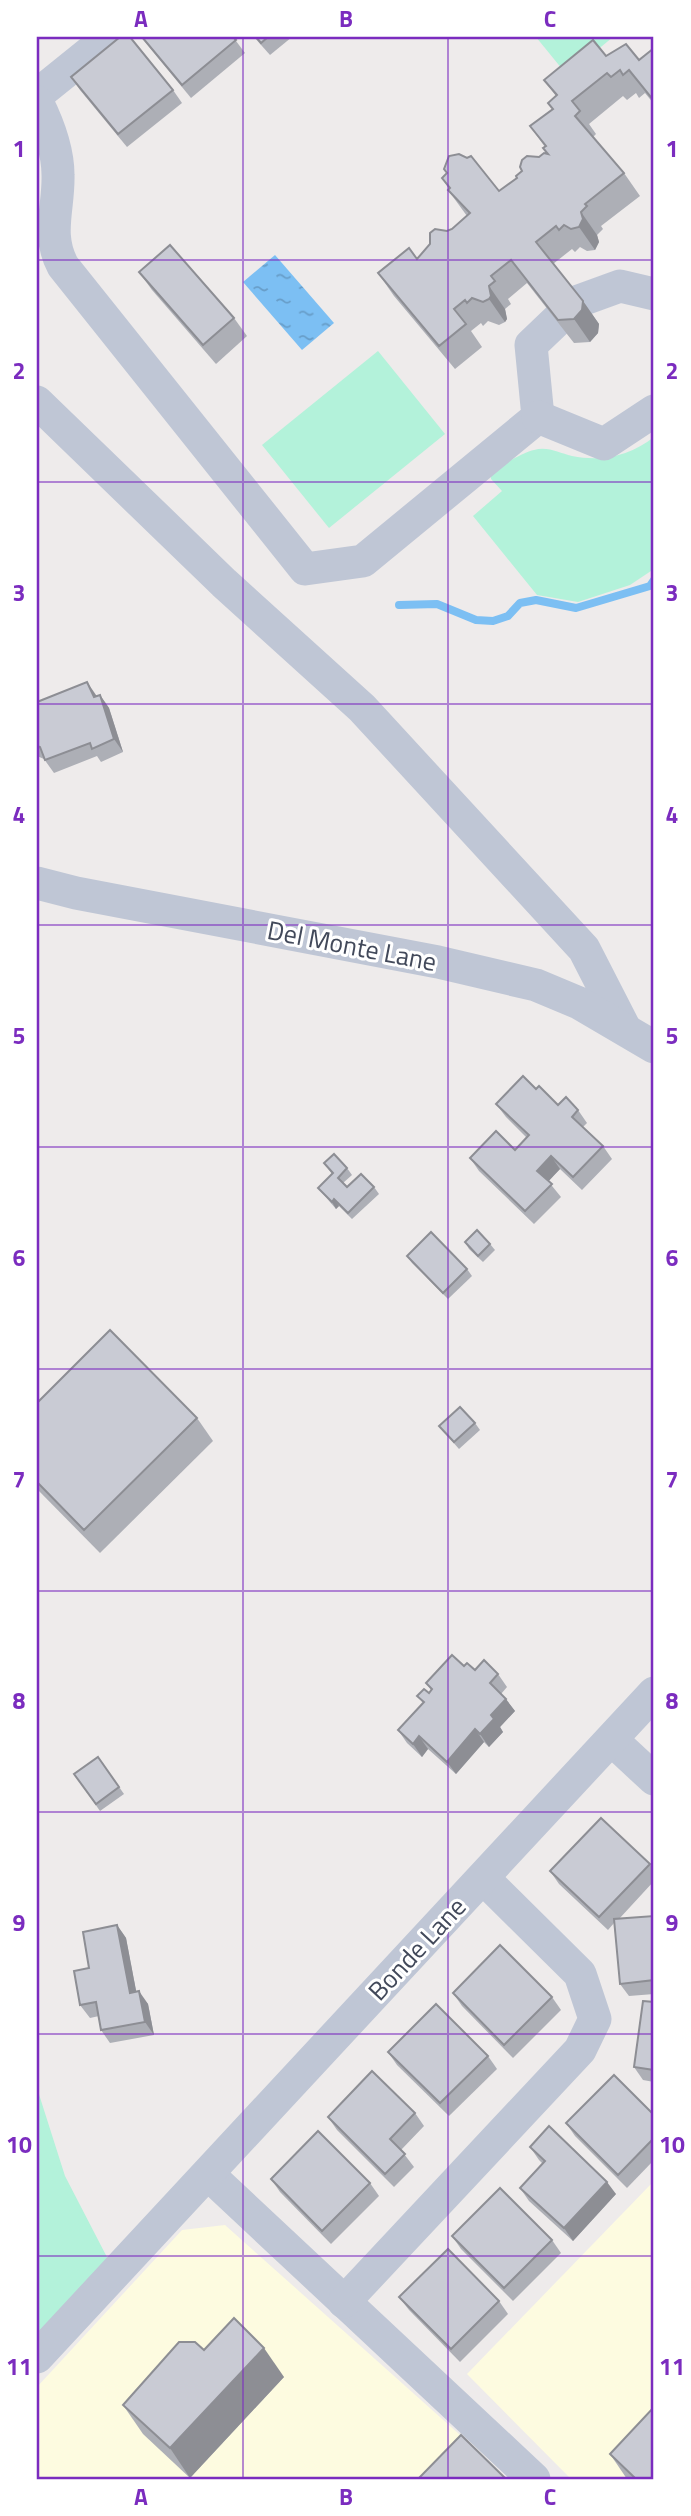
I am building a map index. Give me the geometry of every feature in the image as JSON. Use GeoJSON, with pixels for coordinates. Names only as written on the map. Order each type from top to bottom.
{"type":"FeatureCollection","features":[{"type":"Feature","properties":{"kind":"street"},"geometry":{"type":"LineString","coordinates":[[37,95],[109,37]]}},
{"type":"Feature","properties":{"kind":"street"},"geometry":{"type":"LineString","coordinates":[[37,102],[58,164],[54,226],[55,246],[63,266],[305,569],[363,561],[538,417]]}},
{"type":"Feature","properties":{"kind":"street"},"geometry":{"type":"LineString","coordinates":[[538,417],[531,345],[576,302],[620,286],[654,294]]}},
{"type":"Feature","properties":{"kind":"street"},"geometry":{"type":"LineString","coordinates":[[37,402],[224,583],[362,709],[584,949],[624,1027]]}},
{"type":"Feature","properties":{"kind":"street"},"geometry":{"type":"LineString","coordinates":[[538,417],[604,444],[654,411]]}},
{"type":"Feature","properties":{"kind":"street","name":"Del Monte Lane"},"geometry":{"type":"LineString","coordinates":[[37,883],[76,893],[438,962],[536,985],[579,1003],[654,1047]]}},
{"type":"Feature","properties":{"kind":"street","name":"Bonde Lane"},"geometry":{"type":"LineString","coordinates":[[37,2357],[654,1693]]}},
{"type":"Feature","properties":{"kind":"street"},"geometry":{"type":"LineString","coordinates":[[612,1740],[654,1779]]}},
{"type":"Feature","properties":{"kind":"street"},"geometry":{"type":"LineString","coordinates":[[344,2302],[580,2050],[596,2019],[580,1974],[483,1878]]}},
{"type":"Feature","properties":{"kind":"street"},"geometry":{"type":"LineString","coordinates":[[208,2174],[534,2479]]}},
{"type":"Feature","properties":{"kind":"shaded area"},"geometry":{"type":"Polygon","coordinates":[[[654,2181],[654,2479],[571,2479],[467,2374],[654,2181]]]}},
{"type":"Feature","properties":{"kind":"shaded area"},"geometry":{"type":"Polygon","coordinates":[[[225,2225],[507,2479],[37,2479],[37,2387],[182,2230],[225,2225]]]}},
{"type":"Feature","properties":{"kind":"green space"},"geometry":{"type":"Polygon","coordinates":[[[536,37],[613,37],[567,75],[536,37]]]}},
{"type":"Feature","properties":{"kind":"green space"},"geometry":{"type":"Polygon","coordinates":[[[378,351],[445,434],[329,528],[262,445],[378,351]]]}},
{"type":"Feature","properties":{"kind":"green space"},"geometry":{"type":"Polygon","coordinates":[[[654,437],[654,569],[630,585],[578,602],[537,595],[473,516],[502,491],[491,479],[491,473],[524,453],[544,449],[583,458],[605,458],[635,449],[654,437]]]}},
{"type":"Feature","properties":{"kind":"green space"},"geometry":{"type":"Polygon","coordinates":[[[37,2088],[65,2176],[110,2263],[37,2336],[37,2088]]]}},
{"type":"Feature","properties":{"kind":"water"},"geometry":{"type":"Polygon","coordinates":[[[275,255],[334,323],[302,350],[243,282],[275,255]]]}},
{"type":"Feature","properties":{"kind":"building"},"geometry":{"type":"Polygon","coordinates":[[[120,37],[130,37],[173,90],[118,134],[71,77],[120,37]]]}},
{"type":"Feature","properties":{"kind":"building"},"geometry":{"type":"Polygon","coordinates":[[[142,37],[233,37],[236,40],[182,85],[142,37]]]}},
{"type":"Feature","properties":{"kind":"building"},"geometry":{"type":"Polygon","coordinates":[[[256,37],[268,37],[261,43],[256,37]]]}},
{"type":"Feature","properties":{"kind":"building"},"geometry":{"type":"Polygon","coordinates":[[[593,40],[606,56],[626,44],[639,60],[654,48],[654,101],[629,70],[623,75],[620,70],[611,77],[607,73],[572,101],[580,111],[575,116],[624,173],[585,204],[587,206],[581,212],[583,219],[579,227],[571,229],[564,225],[559,230],[556,226],[536,242],[583,301],[582,310],[574,319],[558,320],[511,260],[491,276],[495,281],[489,286],[489,299],[483,302],[472,298],[467,303],[465,300],[454,309],[466,324],[439,346],[378,273],[409,248],[417,259],[430,244],[430,233],[435,229],[452,229],[470,213],[448,190],[450,188],[442,178],[447,173],[444,169],[449,156],[471,156],[499,191],[517,178],[522,171],[522,160],[527,156],[539,157],[544,153],[548,154],[543,148],[546,146],[530,126],[553,109],[548,103],[557,95],[544,80],[593,40]]]}},
{"type":"Feature","properties":{"kind":"building"},"geometry":{"type":"Polygon","coordinates":[[[170,245],[234,318],[203,345],[139,272],[170,245]]]}},
{"type":"Feature","properties":{"kind":"building"},"geometry":{"type":"Polygon","coordinates":[[[87,682],[94,697],[100,695],[114,739],[92,749],[90,743],[45,760],[40,747],[37,746],[37,702],[87,682]]]}},
{"type":"Feature","properties":{"kind":"building"},"geometry":{"type":"Polygon","coordinates":[[[523,1076],[536,1089],[539,1086],[558,1105],[566,1097],[578,1110],[572,1117],[603,1146],[573,1177],[551,1156],[537,1171],[552,1184],[525,1211],[470,1158],[496,1131],[515,1150],[529,1135],[496,1104],[523,1076]]]}},
{"type":"Feature","properties":{"kind":"building"},"geometry":{"type":"Polygon","coordinates":[[[334,1154],[347,1168],[338,1178],[347,1187],[361,1174],[374,1187],[348,1213],[318,1188],[333,1173],[324,1163],[334,1154]]]}},
{"type":"Feature","properties":{"kind":"building"},"geometry":{"type":"Polygon","coordinates":[[[477,1230],[490,1244],[478,1256],[465,1242],[477,1230]]]}},
{"type":"Feature","properties":{"kind":"building"},"geometry":{"type":"Polygon","coordinates":[[[431,1232],[467,1269],[443,1293],[407,1256],[431,1232]]]}},
{"type":"Feature","properties":{"kind":"building"},"geometry":{"type":"Polygon","coordinates":[[[110,1330],[197,1418],[84,1530],[37,1482],[37,1403],[110,1330]]]}},
{"type":"Feature","properties":{"kind":"building"},"geometry":{"type":"Polygon","coordinates":[[[460,1407],[475,1423],[454,1442],[439,1426],[460,1407]]]}},
{"type":"Feature","properties":{"kind":"building"},"geometry":{"type":"Polygon","coordinates":[[[452,1655],[464,1666],[467,1663],[475,1670],[484,1660],[498,1674],[490,1683],[506,1699],[491,1715],[494,1719],[480,1734],[475,1729],[447,1762],[419,1736],[413,1744],[398,1730],[424,1702],[417,1696],[424,1689],[429,1693],[432,1689],[426,1683],[452,1655]]]}},
{"type":"Feature","properties":{"kind":"building"},"geometry":{"type":"Polygon","coordinates":[[[98,1757],[119,1787],[96,1804],[74,1774],[98,1757]]]}},
{"type":"Feature","properties":{"kind":"building"},"geometry":{"type":"Polygon","coordinates":[[[601,1818],[650,1864],[599,1917],[550,1871],[601,1818]]]}},
{"type":"Feature","properties":{"kind":"building"},"geometry":{"type":"Polygon","coordinates":[[[654,1916],[654,1980],[620,1984],[614,1919],[654,1916]]]}},
{"type":"Feature","properties":{"kind":"building"},"geometry":{"type":"Polygon","coordinates":[[[117,1925],[130,1993],[139,1991],[145,2022],[101,2030],[96,2002],[80,2005],[74,1971],[89,1968],[83,1932],[117,1925]]]}},
{"type":"Feature","properties":{"kind":"building"},"geometry":{"type":"Polygon","coordinates":[[[500,1945],[552,1997],[504,2045],[453,1993],[500,1945]]]}},
{"type":"Feature","properties":{"kind":"building"},"geometry":{"type":"Polygon","coordinates":[[[643,2001],[654,2002],[654,2070],[634,2067],[643,2001]]]}},
{"type":"Feature","properties":{"kind":"building"},"geometry":{"type":"Polygon","coordinates":[[[436,2004],[488,2056],[440,2103],[388,2052],[436,2004]]]}},
{"type":"Feature","properties":{"kind":"building"},"geometry":{"type":"Polygon","coordinates":[[[372,2071],[415,2113],[390,2139],[405,2154],[385,2174],[328,2117],[372,2071]]]}},
{"type":"Feature","properties":{"kind":"building"},"geometry":{"type":"Polygon","coordinates":[[[614,2075],[654,2115],[654,2138],[618,2175],[566,2123],[614,2075]]]}},
{"type":"Feature","properties":{"kind":"building"},"geometry":{"type":"Polygon","coordinates":[[[549,2126],[607,2182],[564,2228],[520,2188],[545,2161],[530,2147],[549,2126]]]}},
{"type":"Feature","properties":{"kind":"building"},"geometry":{"type":"Polygon","coordinates":[[[318,2131],[370,2183],[322,2231],[271,2179],[318,2131]]]}},
{"type":"Feature","properties":{"kind":"building"},"geometry":{"type":"Polygon","coordinates":[[[500,2188],[552,2240],[504,2288],[452,2236],[500,2188]]]}},
{"type":"Feature","properties":{"kind":"building"},"geometry":{"type":"Polygon","coordinates":[[[448,2249],[499,2301],[451,2349],[399,2297],[448,2249]]]}},
{"type":"Feature","properties":{"kind":"building"},"geometry":{"type":"Polygon","coordinates":[[[234,2318],[264,2348],[170,2448],[123,2405],[179,2342],[195,2342],[204,2350],[234,2318]]]}},
{"type":"Feature","properties":{"kind":"building"},"geometry":{"type":"Polygon","coordinates":[[[654,2407],[654,2479],[636,2479],[610,2454],[654,2407]]]}},
{"type":"Feature","properties":{"kind":"building"},"geometry":{"type":"Polygon","coordinates":[[[461,2435],[506,2479],[418,2479],[461,2435]]]}},
{"type":"Feature","properties":{"kind":"waterway"},"geometry":{"type":"LineString","coordinates":[[399,605],[437,604],[476,620],[493,621],[508,616],[520,603],[536,600],[576,608],[650,586],[654,580]]}}]}
